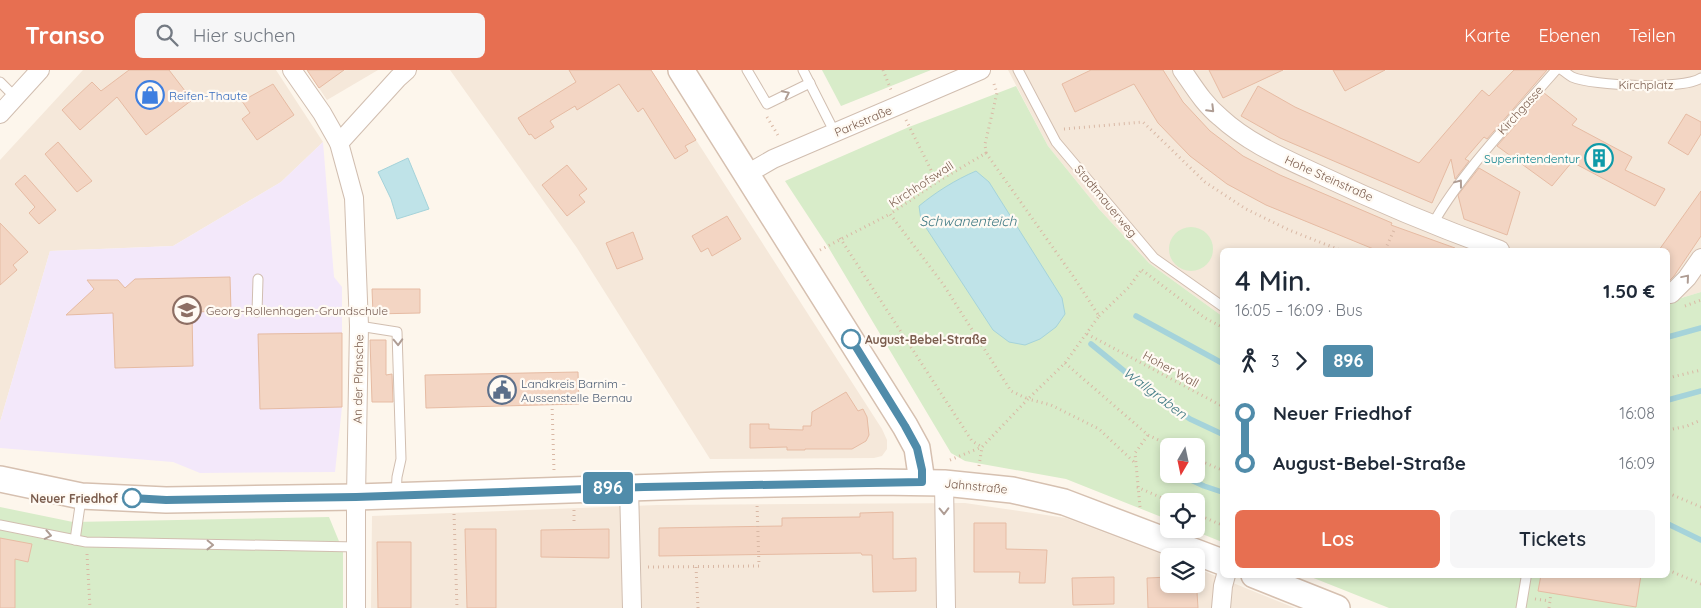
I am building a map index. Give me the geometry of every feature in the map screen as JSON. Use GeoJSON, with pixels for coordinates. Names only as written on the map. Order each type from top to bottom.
{"type":"FeatureCollection","features":[{"type":"Feature","properties":{"kind":"main road"},"geometry":{"type":"LineString","coordinates":[[681,70],[905,426],[917,448],[922,470],[939,475]]}},
{"type":"Feature","properties":{"kind":"main road","name":"Jahnstraße"},"geometry":{"type":"LineString","coordinates":[[0,479],[81,496],[166,500],[396,496],[757,485],[939,475],[1064,502],[1220,561]]}},
{"type":"Feature","properties":{"kind":"main road"},"geometry":{"type":"LineString","coordinates":[[1262,578],[1337,608]]}},
{"type":"Feature","properties":{"kind":"street"},"geometry":{"type":"LineString","coordinates":[[0,114],[40,70]]}},
{"type":"Feature","properties":{"kind":"street","name":"An der Plansche"},"geometry":{"type":"LineString","coordinates":[[292,70],[339,143],[354,198],[358,326],[356,608]]}},
{"type":"Feature","properties":{"kind":"street"},"geometry":{"type":"LineString","coordinates":[[339,143],[407,70]]}},
{"type":"Feature","properties":{"kind":"street","name":"Parkstraße"},"geometry":{"type":"LineString","coordinates":[[747,174],[789,152],[981,70]]}},
{"type":"Feature","properties":{"kind":"street","name":"Hohe Steinstraße"},"geometry":{"type":"LineString","coordinates":[[1182,70],[1201,99],[1220,117],[1240,134],[1275,154],[1402,211],[1495,248]]}},
{"type":"Feature","properties":{"kind":"street"},"geometry":{"type":"LineString","coordinates":[[1670,294],[1687,278],[1701,258]]}},
{"type":"Feature","properties":{"kind":"street"},"geometry":{"type":"LineString","coordinates":[[939,475],[945,539],[946,608]]}},
{"type":"Feature","properties":{"kind":"street"},"geometry":{"type":"LineString","coordinates":[[629,488],[632,608]]}},
{"type":"Feature","properties":{"kind":"street"},"geometry":{"type":"LineString","coordinates":[[1221,608],[1225,578]]}},
{"type":"Feature","properties":{"kind":"lane"},"geometry":{"type":"LineString","coordinates":[[747,70],[767,104],[810,83]]}},
{"type":"Feature","properties":{"kind":"lane"},"geometry":{"type":"LineString","coordinates":[[803,70],[835,133]]}},
{"type":"Feature","properties":{"kind":"lane","name":"Stadtmauerweg"},"geometry":{"type":"LineString","coordinates":[[1018,70],[1056,142],[1154,258],[1220,305]]}},
{"type":"Feature","properties":{"kind":"lane","name":"Kirchgasse"},"geometry":{"type":"LineString","coordinates":[[1433,224],[1440,210],[1489,145],[1556,70]]}},
{"type":"Feature","properties":{"kind":"lane","name":"Kirchplatz"},"geometry":{"type":"LineString","coordinates":[[1562,70],[1572,77],[1621,86],[1673,84],[1696,81],[1701,78]]}},
{"type":"Feature","properties":{"kind":"lane"},"geometry":{"type":"LineString","coordinates":[[0,82],[15,97]]}},
{"type":"Feature","properties":{"kind":"lane"},"geometry":{"type":"LineString","coordinates":[[257,312],[258,279]]}},
{"type":"Feature","properties":{"kind":"lane"},"geometry":{"type":"LineString","coordinates":[[358,326],[398,332],[401,459],[397,477],[396,496]]}},
{"type":"Feature","properties":{"kind":"lane"},"geometry":{"type":"LineString","coordinates":[[76,540],[81,496]]}},
{"type":"Feature","properties":{"kind":"lane"},"geometry":{"type":"LineString","coordinates":[[0,525],[86,542],[357,547]]}},
{"type":"Feature","properties":{"kind":"lane"},"geometry":{"type":"LineString","coordinates":[[1521,608],[1526,578]]}},
{"type":"Feature","properties":{"kind":"path"},"geometry":{"type":"LineString","coordinates":[[883,70],[890,87]]}},
{"type":"Feature","properties":{"kind":"path"},"geometry":{"type":"LineString","coordinates":[[997,93],[985,144],[986,153],[1099,316]]}},
{"type":"Feature","properties":{"kind":"path"},"geometry":{"type":"LineString","coordinates":[[767,104],[767,117],[789,152]]}},
{"type":"Feature","properties":{"kind":"path"},"geometry":{"type":"LineString","coordinates":[[1053,136],[1063,130],[1143,122],[1205,182],[1246,209],[1288,230],[1335,248]]}},
{"type":"Feature","properties":{"kind":"path"},"geometry":{"type":"LineString","coordinates":[[909,127],[937,182]]}},
{"type":"Feature","properties":{"kind":"path","name":"Kirchhofswall"},"geometry":{"type":"LineString","coordinates":[[986,153],[937,182],[890,214],[944,284],[1011,391],[1028,399],[1051,405],[1100,429],[1135,463]]}},
{"type":"Feature","properties":{"kind":"path"},"geometry":{"type":"LineString","coordinates":[[1386,248],[1402,211]]}},
{"type":"Feature","properties":{"kind":"path"},"geometry":{"type":"LineString","coordinates":[[827,245],[890,214]]}},
{"type":"Feature","properties":{"kind":"path"},"geometry":{"type":"LineString","coordinates":[[840,238],[972,441],[982,447]]}},
{"type":"Feature","properties":{"kind":"path"},"geometry":{"type":"LineString","coordinates":[[939,475],[982,447],[1065,363],[1099,316],[1129,287],[1142,270],[1205,318],[1220,326]]}},
{"type":"Feature","properties":{"kind":"path","name":"Hoher Wall"},"geometry":{"type":"LineString","coordinates":[[1087,334],[1220,405]]}},
{"type":"Feature","properties":{"kind":"path"},"geometry":{"type":"LineString","coordinates":[[1065,363],[1148,435],[1160,441]]}},
{"type":"Feature","properties":{"kind":"path"},"geometry":{"type":"LineString","coordinates":[[1670,378],[1701,370]]}},
{"type":"Feature","properties":{"kind":"path"},"geometry":{"type":"LineString","coordinates":[[552,404],[555,490]]}},
{"type":"Feature","properties":{"kind":"path"},"geometry":{"type":"LineString","coordinates":[[1670,430],[1701,420]]}},
{"type":"Feature","properties":{"kind":"path"},"geometry":{"type":"LineString","coordinates":[[1140,513],[1135,453],[1148,435]]}},
{"type":"Feature","properties":{"kind":"path"},"geometry":{"type":"LineString","coordinates":[[978,468],[982,447]]}},
{"type":"Feature","properties":{"kind":"path"},"geometry":{"type":"LineString","coordinates":[[1205,462],[1220,469]]}},
{"type":"Feature","properties":{"kind":"path"},"geometry":{"type":"LineString","coordinates":[[645,567],[759,566],[757,485]]}},
{"type":"Feature","properties":{"kind":"path"},"geometry":{"type":"LineString","coordinates":[[1137,487],[1160,497]]}},
{"type":"Feature","properties":{"kind":"path"},"geometry":{"type":"LineString","coordinates":[[454,494],[457,608]]}},
{"type":"Feature","properties":{"kind":"path"},"geometry":{"type":"LineString","coordinates":[[1670,494],[1701,507]]}},
{"type":"Feature","properties":{"kind":"path"},"geometry":{"type":"LineString","coordinates":[[1205,518],[1220,524]]}},
{"type":"Feature","properties":{"kind":"path"},"geometry":{"type":"LineString","coordinates":[[86,542],[90,608]]}},
{"type":"Feature","properties":{"kind":"path"},"geometry":{"type":"LineString","coordinates":[[696,567],[698,608]]}},
{"type":"Feature","properties":{"kind":"path"},"geometry":{"type":"LineString","coordinates":[[1670,571],[1701,584]]}},
{"type":"Feature","properties":{"kind":"path"},"geometry":{"type":"LineString","coordinates":[[1549,608],[1551,593]]}},
{"type":"Feature","properties":{"kind":"shaded area"},"geometry":{"type":"Polygon","coordinates":[[[83,70],[276,70],[323,142],[281,182],[173,246],[50,251],[0,422],[0,160],[83,70]]]}},
{"type":"Feature","properties":{"kind":"shaded area"},"geometry":{"type":"Polygon","coordinates":[[[307,70],[378,70],[327,100],[307,70]]]}},
{"type":"Feature","properties":{"kind":"shaded area"},"geometry":{"type":"Polygon","coordinates":[[[450,70],[651,70],[882,429],[887,440],[887,449],[882,456],[874,458],[710,459],[577,248],[450,70]]]}},
{"type":"Feature","properties":{"kind":"shaded area"},"geometry":{"type":"Polygon","coordinates":[[[1008,70],[1701,70],[1701,292],[1670,301],[1670,248],[1220,248],[1220,315],[1149,263],[1099,209],[1048,146],[1008,70]]]}},
{"type":"Feature","properties":{"kind":"shaded area","name":"Georg-Rollenhagen-Grundschule"},"geometry":{"type":"Polygon","coordinates":[[[323,142],[334,277],[342,287],[342,407],[335,472],[200,473],[173,462],[0,448],[0,422],[50,251],[173,246],[281,182],[323,142]]]}},
{"type":"Feature","properties":{"kind":"shaded area"},"geometry":{"type":"Polygon","coordinates":[[[965,503],[1066,518],[1160,554],[1160,593],[1205,593],[1205,572],[1295,608],[371,608],[372,516],[657,505],[965,503]]]}},
{"type":"Feature","properties":{"kind":"green space"},"geometry":{"type":"Polygon","coordinates":[[[822,70],[931,70],[841,106],[822,70]]]}},
{"type":"Feature","properties":{"kind":"green space"},"geometry":{"type":"Polygon","coordinates":[[[1016,86],[1048,146],[1099,209],[1149,263],[1220,315],[1220,541],[1205,535],[1205,493],[1160,493],[1160,516],[1066,479],[965,461],[951,453],[827,245],[785,181],[909,127],[1016,86]]]}},
{"type":"Feature","properties":{"kind":"green space"},"geometry":{"type":"Polygon","coordinates":[[[1195,227],[1207,233],[1212,240],[1212,258],[1207,265],[1200,270],[1187,271],[1179,268],[1172,261],[1169,245],[1172,237],[1179,230],[1195,227]]]}},
{"type":"Feature","properties":{"kind":"green space"},"geometry":{"type":"Polygon","coordinates":[[[1701,292],[1701,608],[1389,608],[1314,578],[1670,578],[1670,301],[1701,292]]]}},
{"type":"Feature","properties":{"kind":"green space"},"geometry":{"type":"Polygon","coordinates":[[[0,507],[73,522],[329,517],[343,551],[343,608],[0,608],[0,507]]]}},
{"type":"Feature","properties":{"kind":"water"},"geometry":{"type":"Polygon","coordinates":[[[408,158],[429,209],[397,219],[391,199],[378,172],[408,158]]]}},
{"type":"Feature","properties":{"kind":"water","name":"Schwanenteich"},"geometry":{"type":"Polygon","coordinates":[[[976,171],[989,182],[1062,298],[1065,314],[1056,327],[1040,339],[1025,345],[1009,342],[993,330],[921,220],[919,206],[946,187],[976,171]]]}},
{"type":"Feature","properties":{"kind":"building"},"geometry":{"type":"Polygon","coordinates":[[[129,70],[169,70],[192,100],[146,135],[117,97],[80,130],[62,110],[92,82],[101,91],[129,70]]]}},
{"type":"Feature","properties":{"kind":"building"},"geometry":{"type":"Polygon","coordinates":[[[307,70],[344,70],[319,88],[307,70]]]}},
{"type":"Feature","properties":{"kind":"building"},"geometry":{"type":"Polygon","coordinates":[[[569,70],[651,70],[696,140],[685,146],[688,151],[675,159],[643,108],[638,112],[619,84],[577,110],[575,106],[550,121],[554,127],[535,139],[531,134],[529,135],[518,118],[576,82],[569,70]]]}},
{"type":"Feature","properties":{"kind":"building"},"geometry":{"type":"Polygon","coordinates":[[[1091,70],[1163,70],[1183,102],[1210,131],[1243,156],[1280,175],[1392,223],[1391,225],[1455,248],[1371,248],[1266,205],[1227,184],[1190,156],[1158,123],[1134,84],[1075,112],[1062,84],[1091,70]]]}},
{"type":"Feature","properties":{"kind":"building"},"geometry":{"type":"Polygon","coordinates":[[[1209,70],[1283,70],[1223,98],[1209,70]]]}},
{"type":"Feature","properties":{"kind":"building"},"geometry":{"type":"Polygon","coordinates":[[[1333,70],[1385,70],[1345,91],[1333,70]]]}},
{"type":"Feature","properties":{"kind":"building"},"geometry":{"type":"Polygon","coordinates":[[[1514,70],[1547,70],[1487,139],[1484,137],[1465,159],[1469,161],[1455,179],[1451,159],[1432,203],[1280,138],[1241,116],[1258,86],[1295,107],[1419,163],[1482,90],[1489,96],[1514,70]]]}},
{"type":"Feature","properties":{"kind":"building"},"geometry":{"type":"Polygon","coordinates":[[[273,84],[294,115],[257,140],[242,119],[250,113],[242,101],[273,84]]]}},
{"type":"Feature","properties":{"kind":"building"},"geometry":{"type":"Polygon","coordinates":[[[1544,93],[1577,119],[1572,125],[1632,157],[1625,170],[1665,189],[1655,206],[1572,162],[1552,186],[1497,146],[1544,93]]]}},
{"type":"Feature","properties":{"kind":"building"},"geometry":{"type":"Polygon","coordinates":[[[1686,114],[1701,122],[1701,134],[1688,155],[1668,143],[1686,114]]]}},
{"type":"Feature","properties":{"kind":"building"},"geometry":{"type":"Polygon","coordinates":[[[58,142],[92,181],[77,192],[45,154],[58,142]]]}},
{"type":"Feature","properties":{"kind":"building"},"geometry":{"type":"Polygon","coordinates":[[[567,165],[587,189],[579,195],[585,202],[567,216],[542,185],[567,165]]]}},
{"type":"Feature","properties":{"kind":"building"},"geometry":{"type":"Polygon","coordinates":[[[1479,168],[1520,192],[1507,235],[1464,219],[1458,195],[1479,168]]]}},
{"type":"Feature","properties":{"kind":"building"},"geometry":{"type":"Polygon","coordinates":[[[25,175],[56,210],[39,224],[29,213],[35,207],[15,184],[25,175]]]}},
{"type":"Feature","properties":{"kind":"building"},"geometry":{"type":"Polygon","coordinates":[[[1701,191],[1701,236],[1670,280],[1670,248],[1660,248],[1701,191]]]}},
{"type":"Feature","properties":{"kind":"building"},"geometry":{"type":"Polygon","coordinates":[[[727,216],[741,239],[712,256],[708,248],[701,252],[692,236],[727,216]]]}},
{"type":"Feature","properties":{"kind":"building"},"geometry":{"type":"Polygon","coordinates":[[[0,223],[28,252],[13,265],[17,270],[0,285],[0,223]]]}},
{"type":"Feature","properties":{"kind":"building"},"geometry":{"type":"Polygon","coordinates":[[[633,232],[643,259],[617,269],[606,243],[633,232]]]}},
{"type":"Feature","properties":{"kind":"building"},"geometry":{"type":"Polygon","coordinates":[[[230,277],[231,311],[192,312],[193,366],[115,368],[113,313],[66,315],[94,289],[87,280],[118,280],[125,288],[135,279],[230,277]]]}},
{"type":"Feature","properties":{"kind":"building"},"geometry":{"type":"Polygon","coordinates":[[[372,289],[420,289],[420,313],[373,314],[372,289]]]}},
{"type":"Feature","properties":{"kind":"building"},"geometry":{"type":"Polygon","coordinates":[[[342,333],[342,407],[260,409],[258,334],[342,333]]]}},
{"type":"Feature","properties":{"kind":"building"},"geometry":{"type":"Polygon","coordinates":[[[370,340],[386,340],[386,375],[392,374],[393,402],[372,402],[370,340]]]}},
{"type":"Feature","properties":{"kind":"building"},"geometry":{"type":"Polygon","coordinates":[[[578,372],[579,404],[426,408],[425,375],[578,372]]]}},
{"type":"Feature","properties":{"kind":"building"},"geometry":{"type":"Polygon","coordinates":[[[846,392],[858,411],[863,409],[867,417],[869,435],[866,441],[852,449],[787,450],[787,447],[750,448],[750,424],[769,424],[769,429],[803,430],[803,426],[811,426],[812,412],[846,392]]]}},
{"type":"Feature","properties":{"kind":"building"},"geometry":{"type":"Polygon","coordinates":[[[893,512],[893,559],[916,558],[916,591],[873,592],[872,555],[862,555],[861,553],[659,556],[659,528],[782,526],[782,518],[860,517],[860,513],[893,512]]]}},
{"type":"Feature","properties":{"kind":"building"},"geometry":{"type":"Polygon","coordinates":[[[974,523],[1006,523],[1006,549],[1047,550],[1045,583],[1019,583],[1020,572],[974,572],[974,523]]]}},
{"type":"Feature","properties":{"kind":"building"},"geometry":{"type":"Polygon","coordinates":[[[465,529],[496,529],[496,608],[467,608],[465,529]]]}},
{"type":"Feature","properties":{"kind":"building"},"geometry":{"type":"Polygon","coordinates":[[[609,529],[609,558],[541,557],[541,530],[609,529]]]}},
{"type":"Feature","properties":{"kind":"building"},"geometry":{"type":"Polygon","coordinates":[[[0,538],[32,544],[28,562],[15,559],[15,608],[0,608],[0,538]]]}},
{"type":"Feature","properties":{"kind":"building"},"geometry":{"type":"Polygon","coordinates":[[[377,542],[411,542],[411,608],[378,608],[377,542]]]}},
{"type":"Feature","properties":{"kind":"building"},"geometry":{"type":"Polygon","coordinates":[[[1114,577],[1114,604],[1073,605],[1072,578],[1114,577]]]}},
{"type":"Feature","properties":{"kind":"building"},"geometry":{"type":"Polygon","coordinates":[[[1160,577],[1160,593],[1197,593],[1198,608],[1148,608],[1147,578],[1160,577]]]}},
{"type":"Feature","properties":{"kind":"building"},"geometry":{"type":"Polygon","coordinates":[[[1540,578],[1641,578],[1636,607],[1538,591],[1540,578]]]}},
{"type":"Feature","properties":{"kind":"waterway","name":"Wallgraben"},"geometry":{"type":"LineString","coordinates":[[1136,316],[1220,362]]}},
{"type":"Feature","properties":{"kind":"waterway","name":"Wallgraben"},"geometry":{"type":"LineString","coordinates":[[1670,336],[1701,328]]}},
{"type":"Feature","properties":{"kind":"waterway","name":"Wallgraben"},"geometry":{"type":"LineString","coordinates":[[1091,344],[1145,388],[1190,419],[1220,433]]}},
{"type":"Feature","properties":{"kind":"waterway","name":"Wallgraben"},"geometry":{"type":"LineString","coordinates":[[1670,399],[1701,391]]}},
{"type":"Feature","properties":{"kind":"waterway","name":"Wallgraben"},"geometry":{"type":"LineString","coordinates":[[1198,483],[1220,491]]}},
{"type":"Feature","properties":{"kind":"waterway","name":"Wallgraben"},"geometry":{"type":"LineString","coordinates":[[1670,525],[1701,540]]}},
{"type":"Feature","properties":{"kind":"bus line","name":"896"},"geometry":{"type":"LineString","coordinates":[[132,498],[166,500],[356,497],[644,487],[922,482],[922,470],[917,448],[851,339]]}},
{"type":"Feature","properties":{"kind":"place","name":"Reifen-Thaute"},"geometry":{"type":"Point","coordinates":[150,95]}},
{"type":"Feature","properties":{"kind":"place","name":"Superintendentur"},"geometry":{"type":"Point","coordinates":[1599,158]}},
{"type":"Feature","properties":{"kind":"place","name":"Georg-Rollenhagen-Grundschule"},"geometry":{"type":"Point","coordinates":[187,310]}},
{"type":"Feature","properties":{"kind":"place","name":"August-Bebel-Straße"},"geometry":{"type":"Point","coordinates":[851,339]}},
{"type":"Feature","properties":{"kind":"place","name":"Landkreis Barnim - Aussenstelle Bernau"},"geometry":{"type":"Point","coordinates":[502,390]}},
{"type":"Feature","properties":{"kind":"place","name":"Neuer Friedhof"},"geometry":{"type":"Point","coordinates":[132,498]}}]}
